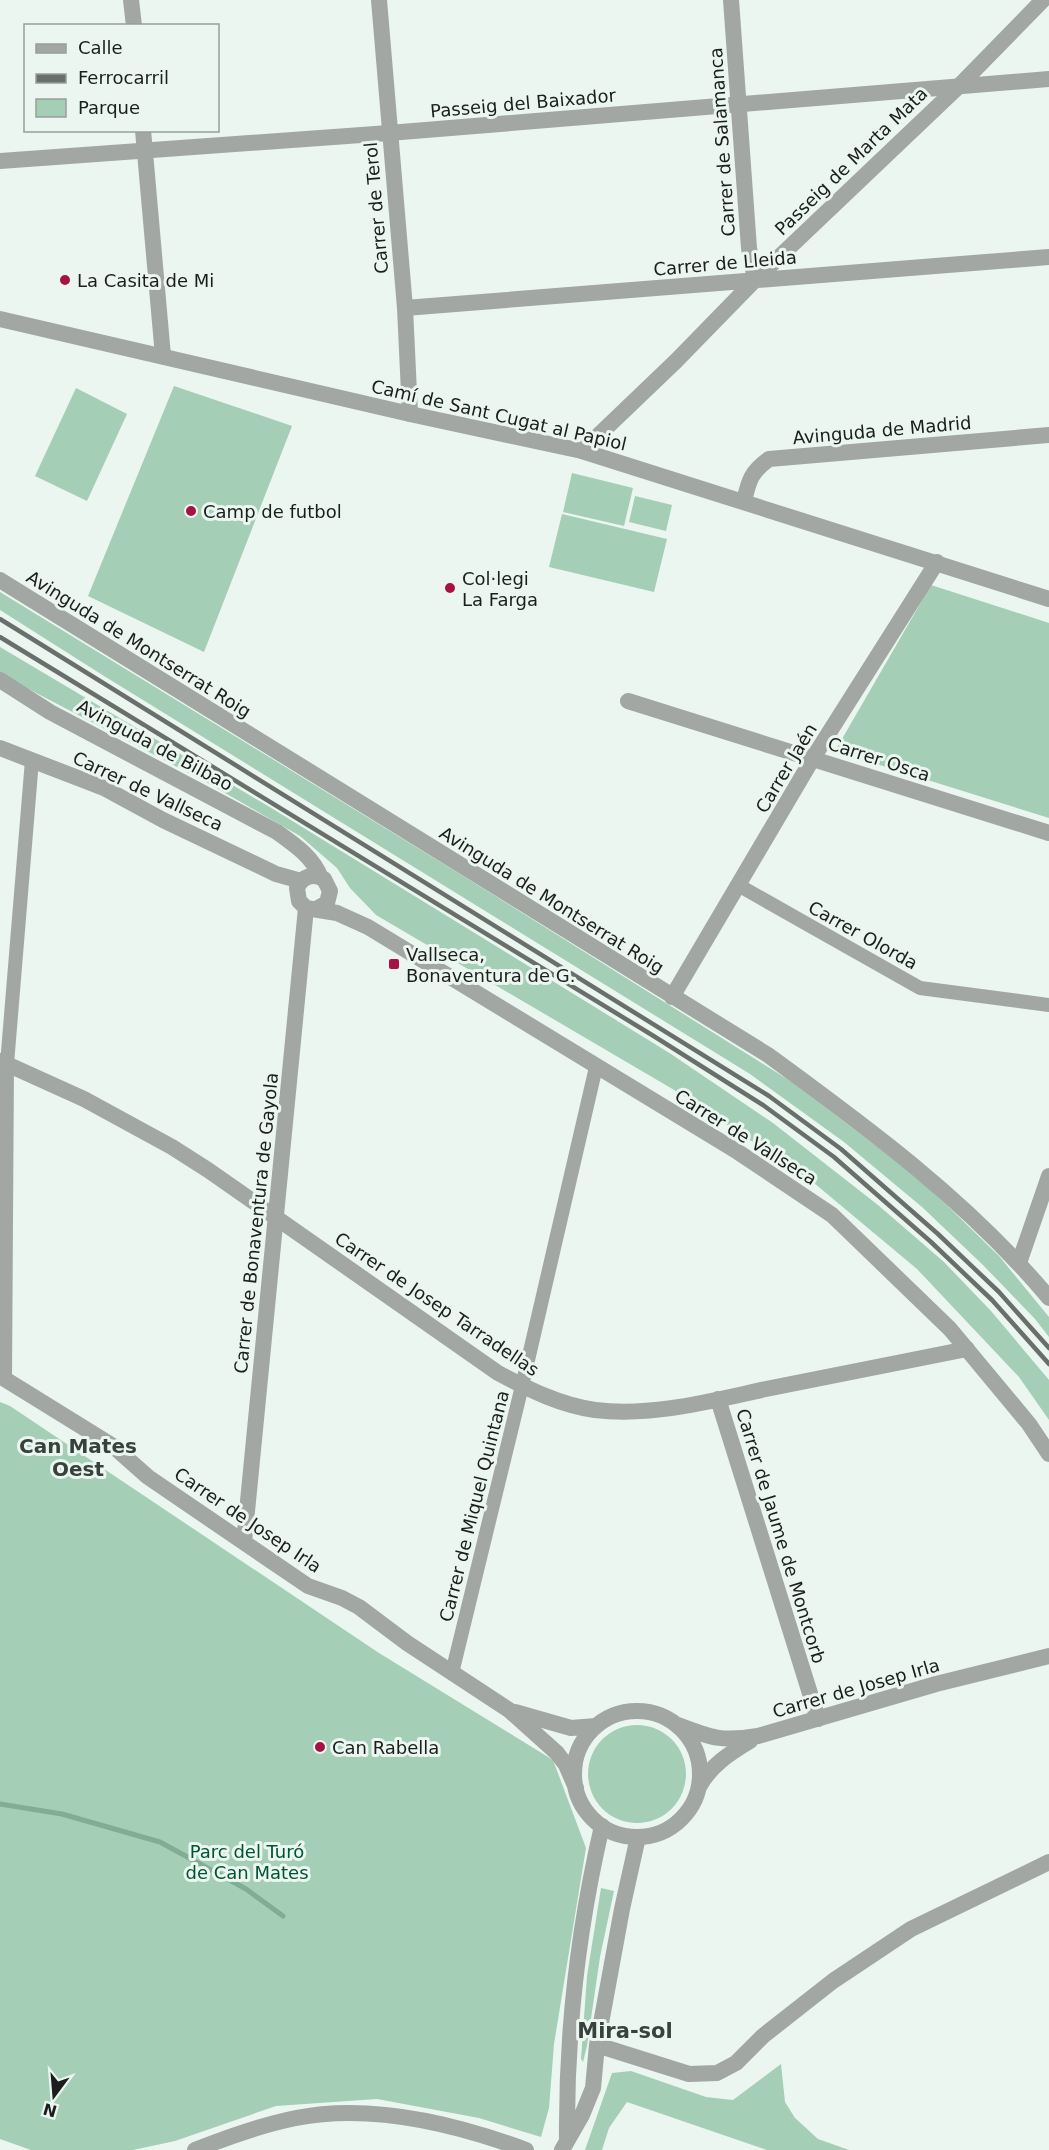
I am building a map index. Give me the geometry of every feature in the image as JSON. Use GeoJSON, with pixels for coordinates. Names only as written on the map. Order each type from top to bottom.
{"type":"FeatureCollection","features":[{"type":"Feature","properties":{"kind":"street"},"geometry":{"type":"LineString","coordinates":[[131,0],[134,24]]}},
{"type":"Feature","properties":{"kind":"street","name":"Carrer de Terol"},"geometry":{"type":"LineString","coordinates":[[379,0],[405,308],[410,414]]}},
{"type":"Feature","properties":{"kind":"street","name":"Carrer de Salamanca"},"geometry":{"type":"LineString","coordinates":[[731,0],[749,248],[755,280]]}},
{"type":"Feature","properties":{"kind":"street","name":"Passeig de Marta Mata"},"geometry":{"type":"LineString","coordinates":[[582,451],[676,361],[755,280],[958,87],[1043,0]]}},
{"type":"Feature","properties":{"kind":"street","name":"Passeig del Baixador"},"geometry":{"type":"LineString","coordinates":[[0,161],[389,134],[1049,79]]}},
{"type":"Feature","properties":{"kind":"street"},"geometry":{"type":"LineString","coordinates":[[143,132],[163,356]]}},
{"type":"Feature","properties":{"kind":"street","name":"Carrer de Lleida"},"geometry":{"type":"LineString","coordinates":[[405,308],[1049,257]]}},
{"type":"Feature","properties":{"kind":"street","name":"Camí de Sant Cugat al Papiol"},"geometry":{"type":"LineString","coordinates":[[0,319],[410,414],[582,451],[1049,599]]}},
{"type":"Feature","properties":{"kind":"street","name":"Avinguda de Madrid"},"geometry":{"type":"LineString","coordinates":[[744,501],[749,481],[756,468],[769,459],[1049,435]]}},
{"type":"Feature","properties":{"kind":"street","name":"Carrer Jaén"},"geometry":{"type":"LineString","coordinates":[[672,997],[813,758],[937,562]]}},
{"type":"Feature","properties":{"kind":"street","name":"Avinguda de Montserrat Roig"},"geometry":{"type":"LineString","coordinates":[[0,580],[672,997],[768,1054],[860,1122],[952,1198],[1019,1263],[1049,1298]]}},
{"type":"Feature","properties":{"kind":"street","name":"Avinguda de Bilbao"},"geometry":{"type":"LineString","coordinates":[[0,680],[50,712],[277,832],[308,857],[326,884]]}},
{"type":"Feature","properties":{"kind":"street","name":"Carrer Osca"},"geometry":{"type":"LineString","coordinates":[[628,701],[1049,833]]}},
{"type":"Feature","properties":{"kind":"street","name":"Carrer de Vallseca"},"geometry":{"type":"LineString","coordinates":[[0,748],[104,788],[163,820],[276,874],[304,895],[337,913],[363,923],[738,1152],[832,1215],[950,1329],[1029,1424],[1049,1454]]}},
{"type":"Feature","properties":{"kind":"street"},"geometry":{"type":"LineString","coordinates":[[2,1377],[3,1063],[32,760]]}},
{"type":"Feature","properties":{"kind":"street"},"geometry":{"type":"LineString","coordinates":[[292,843],[302,858],[304,895]]}},
{"type":"Feature","properties":{"kind":"street"},"geometry":{"type":"LineString","coordinates":[[312,875],[326,884],[327,903],[304,895],[312,875]]}},
{"type":"Feature","properties":{"kind":"street","name":"Carrer de Vallseca"},"geometry":{"type":"LineString","coordinates":[[326,884],[363,923]]}},
{"type":"Feature","properties":{"kind":"street","name":"Carrer Olorda"},"geometry":{"type":"LineString","coordinates":[[738,885],[920,988],[1049,1005]]}},
{"type":"Feature","properties":{"kind":"street","name":"Carrer de Bonaventura de Gayola"},"geometry":{"type":"LineString","coordinates":[[244,1542],[277,1218],[304,895]]}},
{"type":"Feature","properties":{"kind":"street","name":"Carrer de Josep Tarradellas"},"geometry":{"type":"LineString","coordinates":[[3,1063],[84,1099],[172,1147],[498,1373],[565,1404],[598,1410],[646,1411],[718,1399],[967,1349]]}},
{"type":"Feature","properties":{"kind":"street","name":"Carrer de Miquel Quintana"},"geometry":{"type":"LineString","coordinates":[[452,1673],[596,1067]]}},
{"type":"Feature","properties":{"kind":"street"},"geometry":{"type":"LineString","coordinates":[[1019,1263],[1049,1176]]}},
{"type":"Feature","properties":{"kind":"street","name":"Carrer de Josep Irla"},"geometry":{"type":"LineString","coordinates":[[2,1377],[113,1446],[142,1473],[308,1586],[342,1598],[359,1607],[509,1710]]}},
{"type":"Feature","properties":{"kind":"street","name":"Carrer de Jaume de Montcorb"},"geometry":{"type":"LineString","coordinates":[[718,1399],[818,1719]]}},
{"type":"Feature","properties":{"kind":"street","name":"Carrer de Josep Irla"},"geometry":{"type":"LineString","coordinates":[[674,1724],[709,1737],[732,1741],[758,1736],[936,1684],[1049,1656]]}},
{"type":"Feature","properties":{"kind":"street"},"geometry":{"type":"LineString","coordinates":[[509,1710],[571,1728],[596,1726]]}},
{"type":"Feature","properties":{"kind":"street"},"geometry":{"type":"LineString","coordinates":[[509,1710],[557,1753],[566,1765],[581,1803],[590,1816],[613,1832],[638,1837],[672,1826],[688,1810],[704,1778],[716,1765],[758,1736]]}},
{"type":"Feature","properties":{"kind":"street"},"geometry":{"type":"LineString","coordinates":[[576,1788],[574,1765],[588,1734],[611,1717],[634,1712],[653,1713],[674,1724],[683,1732],[696,1752],[700,1776],[698,1788]]}},
{"type":"Feature","properties":{"kind":"street"},"geometry":{"type":"LineString","coordinates":[[565,2145],[574,1980],[602,1826]]}},
{"type":"Feature","properties":{"kind":"street"},"geometry":{"type":"LineString","coordinates":[[565,2145],[594,2088],[597,2045],[638,1837]]}},
{"type":"Feature","properties":{"kind":"street"},"geometry":{"type":"LineString","coordinates":[[597,2045],[689,2074],[717,2073],[736,2063],[763,2036],[833,1981],[911,1929],[1049,1862]]}},
{"type":"Feature","properties":{"kind":"street"},"geometry":{"type":"LineString","coordinates":[[195,2150],[233,2135],[297,2118],[347,2114],[404,2117],[450,2125],[526,2150]]}},
{"type":"Feature","properties":{"kind":"green space","name":"Camp de futbol"},"geometry":{"type":"Polygon","coordinates":[[[174,386],[292,426],[204,652],[88,596],[174,386]]]}},
{"type":"Feature","properties":{"kind":"green space"},"geometry":{"type":"Polygon","coordinates":[[[76,388],[127,414],[87,501],[35,476],[76,388]]]}},
{"type":"Feature","properties":{"kind":"green space"},"geometry":{"type":"Polygon","coordinates":[[[572,473],[633,488],[624,526],[563,512],[572,473]]]}},
{"type":"Feature","properties":{"kind":"green space"},"geometry":{"type":"Polygon","coordinates":[[[635,496],[672,505],[666,531],[629,522],[635,496]]]}},
{"type":"Feature","properties":{"kind":"green space"},"geometry":{"type":"Polygon","coordinates":[[[562,514],[667,539],[654,592],[549,567],[562,514]]]}},
{"type":"Feature","properties":{"kind":"green space"},"geometry":{"type":"Polygon","coordinates":[[[931,585],[1049,623],[1049,818],[835,751],[931,585]]]}},
{"type":"Feature","properties":{"kind":"green space"},"geometry":{"type":"Polygon","coordinates":[[[0,592],[460,874],[792,1082],[921,1180],[999,1256],[1049,1317],[1049,1337],[1035,1319],[983,1265],[922,1207],[844,1142],[750,1074],[0,610],[0,592]]]}},
{"type":"Feature","properties":{"kind":"green space"},"geometry":{"type":"Polygon","coordinates":[[[0,647],[268,806],[504,951],[671,1054],[773,1123],[878,1205],[944,1262],[991,1311],[1049,1380],[1049,1420],[1019,1377],[917,1269],[814,1183],[681,1094],[376,915],[350,888],[337,868],[300,836],[204,781],[0,674],[0,647]]]}},
{"type":"Feature","properties":{"kind":"green space","name":"Parc del Turó de Can Mates"},"geometry":{"type":"Polygon","coordinates":[[[0,1402],[10,1406],[379,1653],[553,1760],[586,1848],[554,2044],[549,2108],[541,2137],[479,2118],[377,2099],[276,2106],[175,2141],[133,2150],[31,2150],[0,2139],[0,1402]]]}},
{"type":"Feature","properties":{"kind":"green space"},"geometry":{"type":"Polygon","coordinates":[[[637,1725],[656,1729],[672,1739],[682,1755],[686,1774],[682,1793],[672,1809],[656,1819],[637,1823],[618,1819],[602,1809],[592,1793],[588,1774],[592,1755],[602,1739],[618,1729],[637,1725]]]}},
{"type":"Feature","properties":{"kind":"green space"},"geometry":{"type":"Polygon","coordinates":[[[601,1888],[614,1891],[600,1957],[583,2062],[581,2059],[587,1976],[601,1888]]]}},
{"type":"Feature","properties":{"kind":"green space"},"geometry":{"type":"Polygon","coordinates":[[[781,2064],[785,2102],[795,2118],[818,2139],[849,2150],[767,2150],[627,2102],[609,2128],[602,2150],[585,2150],[612,2073],[631,2071],[706,2097],[733,2100],[781,2064]]]}},
{"type":"Feature","properties":{"kind":"waterway"},"geometry":{"type":"LineString","coordinates":[[0,1804],[62,1814],[160,1842],[246,1889],[283,1916]]}},
{"type":"Feature","properties":{"kind":"railway"},"geometry":{"type":"LineString","coordinates":[[0,619],[769,1096],[841,1149],[938,1234],[999,1292],[1049,1348]]}},
{"type":"Feature","properties":{"kind":"railway"},"geometry":{"type":"LineString","coordinates":[[0,637],[763,1105],[834,1157],[931,1242],[992,1300],[1049,1364]]}},
{"type":"Feature","properties":{"kind":"place","name":"La Casita de Mi"},"geometry":{"type":"Point","coordinates":[65,280]}},
{"type":"Feature","properties":{"kind":"place","name":"Camp de futbol"},"geometry":{"type":"Point","coordinates":[191,511]}},
{"type":"Feature","properties":{"kind":"place","name":"Col·legi La Farga"},"geometry":{"type":"Point","coordinates":[450,588]}},
{"type":"Feature","properties":{"kind":"place","name":"Vallseca, Bonaventura de G."},"geometry":{"type":"Point","coordinates":[394,964]}},
{"type":"Feature","properties":{"kind":"place","name":"Can Rabella"},"geometry":{"type":"Point","coordinates":[320,1747]}},
{"type":"Feature","properties":{"kind":"district","name":"Can Mates Oest"},"geometry":{"type":"Point","coordinates":[78,1458]}},
{"type":"Feature","properties":{"kind":"district","name":"Mira-sol"},"geometry":{"type":"Point","coordinates":[625,2031]}}]}
